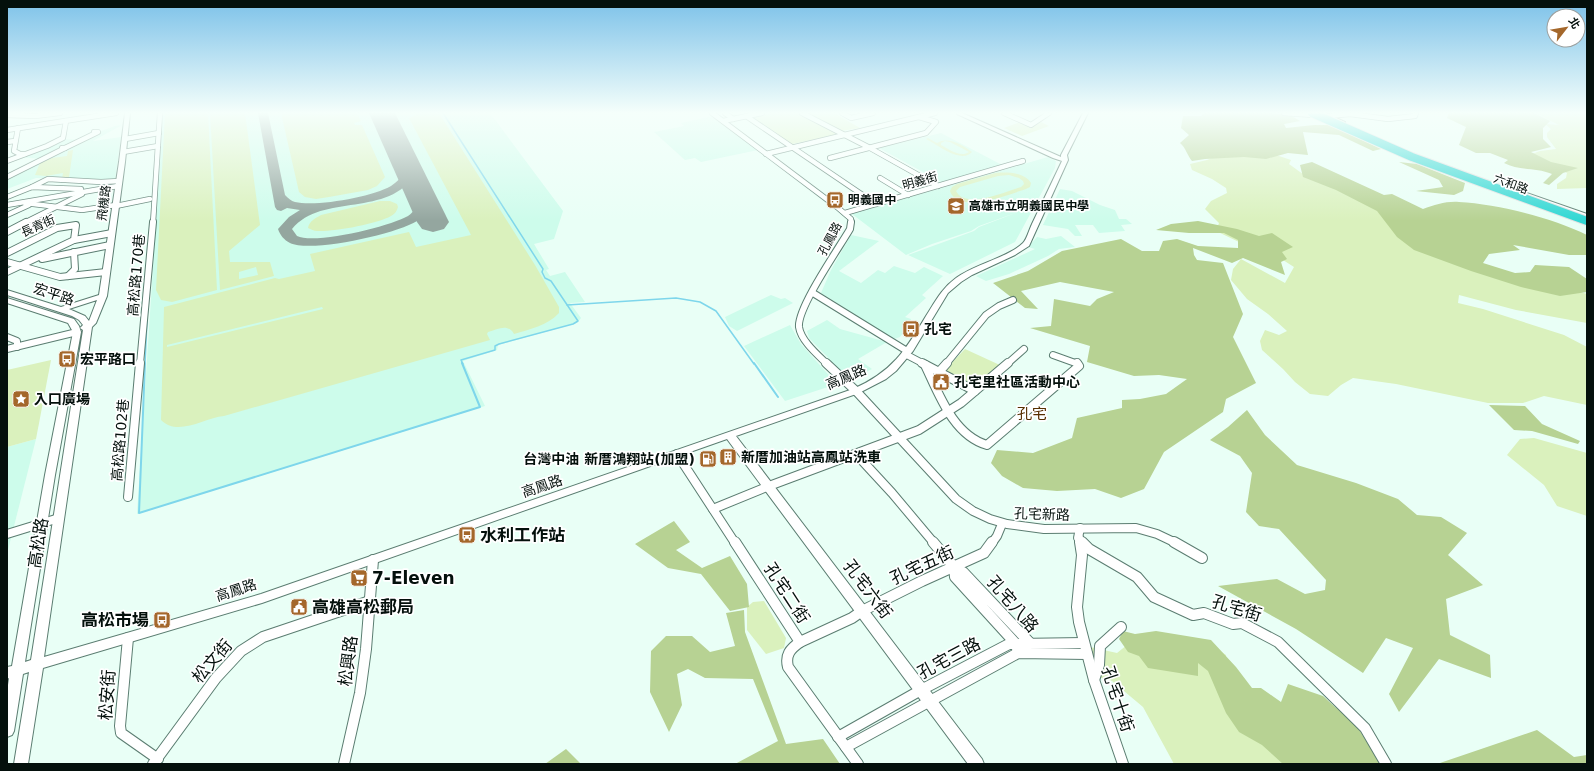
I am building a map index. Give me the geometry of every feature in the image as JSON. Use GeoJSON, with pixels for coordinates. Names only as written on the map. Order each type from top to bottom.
{"type":"FeatureCollection","features":[{"type":"Feature","properties":{"kind":"highway"},"geometry":{"type":"LineString","coordinates":[[1394,149],[1587,222]]}},
{"type":"Feature","properties":{"kind":"highway"},"geometry":{"type":"LineString","coordinates":[[1399,149],[1587,217]]}},
{"type":"Feature","properties":{"kind":"street"},"geometry":{"type":"LineString","coordinates":[[14,149],[14,151],[20,154],[25,154]]}},
{"type":"Feature","properties":{"kind":"street"},"geometry":{"type":"LineString","coordinates":[[7,161],[40,149]]}},
{"type":"Feature","properties":{"kind":"street"},"geometry":{"type":"LineString","coordinates":[[7,177],[63,149]]}},
{"type":"Feature","properties":{"kind":"street"},"geometry":{"type":"LineString","coordinates":[[123,151],[135,149]]}},
{"type":"Feature","properties":{"kind":"street","name":"高松路170巷"},"geometry":{"type":"LineString","coordinates":[[138,385],[158,149]]}},
{"type":"Feature","properties":{"kind":"street","name":"孔鳳路"},"geometry":{"type":"LineString","coordinates":[[759,149],[851,219],[850,228],[813,293],[801,320],[800,328],[801,333],[828,365],[856,392]]}},
{"type":"Feature","properties":{"kind":"street"},"geometry":{"type":"LineString","coordinates":[[766,154],[788,149]]}},
{"type":"Feature","properties":{"kind":"street"},"geometry":{"type":"LineString","coordinates":[[793,149],[876,204]]}},
{"type":"Feature","properties":{"kind":"street"},"geometry":{"type":"LineString","coordinates":[[830,158],[866,149]]}},
{"type":"Feature","properties":{"kind":"street"},"geometry":{"type":"LineString","coordinates":[[872,149],[938,186]]}},
{"type":"Feature","properties":{"kind":"street"},"geometry":{"type":"LineString","coordinates":[[1038,149],[1064,160]]}},
{"type":"Feature","properties":{"kind":"street"},"geometry":{"type":"LineString","coordinates":[[1044,149],[1064,160]]}},
{"type":"Feature","properties":{"kind":"street","name":"高鳳路"},"geometry":{"type":"LineString","coordinates":[[12,671],[201,617],[373,560],[856,392],[884,376],[906,353],[945,292],[951,286],[969,274],[1012,253],[1026,244],[1050,194],[1067,149]]}},
{"type":"Feature","properties":{"kind":"street","name":"高鳳路"},"geometry":{"type":"LineString","coordinates":[[1064,160],[1070,156],[1073,149]]}},
{"type":"Feature","properties":{"kind":"street","name":"六和路"},"geometry":{"type":"LineString","coordinates":[[1403,149],[1587,217]]}},
{"type":"Feature","properties":{"kind":"street","name":"飛機路"},"geometry":{"type":"LineString","coordinates":[[88,326],[96,315],[103,296],[123,151]]}},
{"type":"Feature","properties":{"kind":"street","name":"明義街"},"geometry":{"type":"LineString","coordinates":[[845,213],[1023,161]]}},
{"type":"Feature","properties":{"kind":"street"},"geometry":{"type":"LineString","coordinates":[[880,178],[908,195]]}},
{"type":"Feature","properties":{"kind":"street"},"geometry":{"type":"LineString","coordinates":[[7,198],[48,179],[119,183]]}},
{"type":"Feature","properties":{"kind":"street"},"geometry":{"type":"LineString","coordinates":[[7,205],[90,190],[119,183]]}},
{"type":"Feature","properties":{"kind":"street"},"geometry":{"type":"LineString","coordinates":[[32,187],[90,190]]}},
{"type":"Feature","properties":{"kind":"street"},"geometry":{"type":"LineString","coordinates":[[7,232],[90,190]]}},
{"type":"Feature","properties":{"kind":"street"},"geometry":{"type":"LineString","coordinates":[[7,201],[55,208],[82,210],[116,206],[150,199]]}},
{"type":"Feature","properties":{"kind":"street"},"geometry":{"type":"LineString","coordinates":[[7,215],[30,204]]}},
{"type":"Feature","properties":{"kind":"street","name":"長青街"},"geometry":{"type":"LineString","coordinates":[[7,253],[57,228],[76,225],[74,240],[7,272]]}},
{"type":"Feature","properties":{"kind":"street"},"geometry":{"type":"LineString","coordinates":[[74,240],[112,233]]}},
{"type":"Feature","properties":{"kind":"street"},"geometry":{"type":"LineString","coordinates":[[32,261],[110,245]]}},
{"type":"Feature","properties":{"kind":"street"},"geometry":{"type":"LineString","coordinates":[[68,276],[75,269],[74,252]]}},
{"type":"Feature","properties":{"kind":"street"},"geometry":{"type":"LineString","coordinates":[[7,262],[60,277],[106,272]]}},
{"type":"Feature","properties":{"kind":"street","name":"宏平路"},"geometry":{"type":"LineString","coordinates":[[7,292],[62,309],[82,318],[88,326]]}},
{"type":"Feature","properties":{"kind":"street"},"geometry":{"type":"LineString","coordinates":[[813,293],[925,365],[975,391]]}},
{"type":"Feature","properties":{"kind":"street"},"geometry":{"type":"LineString","coordinates":[[50,313],[103,296]]}},
{"type":"Feature","properties":{"kind":"street"},"geometry":{"type":"LineString","coordinates":[[938,372],[986,316],[999,306],[1013,300]]}},
{"type":"Feature","properties":{"kind":"street","name":"宏平路"},"geometry":{"type":"LineString","coordinates":[[9,302],[50,313],[72,321],[77,332]]}},
{"type":"Feature","properties":{"kind":"street"},"geometry":{"type":"LineString","coordinates":[[7,349],[77,332],[88,326]]}},
{"type":"Feature","properties":{"kind":"street","name":"高松路"},"geometry":{"type":"LineString","coordinates":[[21,764],[38,663],[88,326]]}},
{"type":"Feature","properties":{"kind":"street","name":"高松路"},"geometry":{"type":"LineString","coordinates":[[7,731],[12,671],[43,522],[77,332]]}},
{"type":"Feature","properties":{"kind":"street"},"geometry":{"type":"LineString","coordinates":[[7,338],[17,341],[17,347]]}},
{"type":"Feature","properties":{"kind":"street"},"geometry":{"type":"LineString","coordinates":[[713,509],[769,486],[898,438],[930,424],[949,412],[1024,349]]}},
{"type":"Feature","properties":{"kind":"street"},"geometry":{"type":"LineString","coordinates":[[925,365],[949,412],[958,425],[976,443],[987,445],[1079,366],[1077,363],[1053,355]]}},
{"type":"Feature","properties":{"kind":"street","name":"高松路102巷"},"geometry":{"type":"LineString","coordinates":[[128,497],[138,385]]}},
{"type":"Feature","properties":{"kind":"street","name":"孔宅新路"},"geometry":{"type":"LineString","coordinates":[[856,392],[898,438],[965,506],[984,518],[1002,524],[1023,528],[1079,533],[1141,529],[1164,537],[1202,558]]}},
{"type":"Feature","properties":{"kind":"street","name":"孔宅六街"},"geometry":{"type":"LineString","coordinates":[[730,436],[977,764]]}},
{"type":"Feature","properties":{"kind":"street","name":"孔宅二街"},"geometry":{"type":"LineString","coordinates":[[677,454],[800,642],[788,653],[786,659],[788,667],[858,764]]}},
{"type":"Feature","properties":{"kind":"street","name":"孔宅八路"},"geometry":{"type":"LineString","coordinates":[[856,454],[892,493],[954,567],[963,572],[1030,643]]}},
{"type":"Feature","properties":{"kind":"street"},"geometry":{"type":"LineString","coordinates":[[7,534],[59,518]]}},
{"type":"Feature","properties":{"kind":"street","name":"孔宅五街"},"geometry":{"type":"LineString","coordinates":[[800,642],[984,553],[997,536],[1002,524]]}},
{"type":"Feature","properties":{"kind":"street","name":"孔宅十街"},"geometry":{"type":"LineString","coordinates":[[1079,533],[1082,555],[1077,607],[1078,622],[1094,680],[1123,764]]}},
{"type":"Feature","properties":{"kind":"street","name":"孔宅街"},"geometry":{"type":"LineString","coordinates":[[1079,533],[1089,549],[1137,577],[1154,597],[1193,615],[1204,613],[1233,624],[1242,623],[1278,642],[1365,728],[1386,764]]}},
{"type":"Feature","properties":{"kind":"street","name":"松興路"},"geometry":{"type":"LineString","coordinates":[[344,764],[360,693],[366,649],[373,560]]}},
{"type":"Feature","properties":{"kind":"street","name":"孔宅八路"},"geometry":{"type":"LineString","coordinates":[[954,567],[955,577],[1017,648]]}},
{"type":"Feature","properties":{"kind":"street","name":"松文街"},"geometry":{"type":"LineString","coordinates":[[155,761],[217,674],[229,660],[250,643],[370,601]]}},
{"type":"Feature","properties":{"kind":"street"},"geometry":{"type":"LineString","coordinates":[[1094,680],[1099,665],[1100,646],[1121,626]]}},
{"type":"Feature","properties":{"kind":"street","name":"松安街"},"geometry":{"type":"LineString","coordinates":[[128,638],[120,726],[121,733],[155,761]]}},
{"type":"Feature","properties":{"kind":"street","name":"孔宅三路"},"geometry":{"type":"LineString","coordinates":[[846,747],[930,701],[1017,648],[1030,643],[1084,643]]}},
{"type":"Feature","properties":{"kind":"street","name":"孔宅三路"},"geometry":{"type":"LineString","coordinates":[[838,737],[921,690],[1009,644],[1017,648],[1087,654]]}},
{"type":"Feature","properties":{"kind":"shaded area"},"geometry":{"type":"Polygon","coordinates":[[[39,149],[62,149],[41,159],[20,157],[39,149]]]}},
{"type":"Feature","properties":{"kind":"shaded area"},"geometry":{"type":"Polygon","coordinates":[[[66,149],[119,149],[115,180],[36,178],[7,189],[7,178],[66,149]]]}},
{"type":"Feature","properties":{"kind":"shaded area"},"geometry":{"type":"Polygon","coordinates":[[[161,149],[517,149],[563,211],[554,239],[534,244],[549,269],[546,270],[550,276],[565,272],[585,302],[570,303],[581,318],[577,323],[498,345],[497,350],[463,361],[485,406],[137,514],[161,149]]]}},
{"type":"Feature","properties":{"kind":"shaded area"},"geometry":{"type":"Polygon","coordinates":[[[163,149],[210,149],[217,290],[172,302],[161,300],[156,290],[163,149]]]}},
{"type":"Feature","properties":{"kind":"shaded area"},"geometry":{"type":"Polygon","coordinates":[[[212,149],[250,149],[260,225],[229,251],[230,262],[270,262],[274,276],[220,290],[212,149]],[[256,267],[239,272],[239,279],[258,275],[256,267]]]}},
{"type":"Feature","properties":{"kind":"shaded area"},"geometry":{"type":"Polygon","coordinates":[[[289,149],[373,149],[385,177],[377,186],[368,190],[316,199],[305,197],[299,192],[289,149]]]}},
{"type":"Feature","properties":{"kind":"shaded area"},"geometry":{"type":"Polygon","coordinates":[[[425,149],[462,149],[535,265],[559,307],[559,313],[544,324],[514,334],[509,329],[499,328],[488,332],[487,334],[490,340],[191,425],[175,427],[168,425],[161,420],[164,307],[275,278],[279,279],[315,271],[310,254],[409,232],[416,247],[471,235],[425,149]],[[322,307],[167,345],[167,347],[323,309],[322,307]]]}},
{"type":"Feature","properties":{"kind":"shaded area"},"geometry":{"type":"Polygon","coordinates":[[[673,149],[758,150],[701,162],[695,158],[685,160],[673,149]]]}},
{"type":"Feature","properties":{"kind":"shaded area"},"geometry":{"type":"Polygon","coordinates":[[[881,149],[971,149],[1002,165],[943,183],[881,149]]]}},
{"type":"Feature","properties":{"kind":"shaded area"},"geometry":{"type":"Polygon","coordinates":[[[943,149],[962,154],[969,152],[963,149],[967,149],[972,152],[962,156],[943,149]]]}},
{"type":"Feature","properties":{"kind":"shaded area"},"geometry":{"type":"Polygon","coordinates":[[[1556,149],[1587,149],[1587,188],[1557,189],[1557,184],[1566,178],[1567,173],[1532,154],[1540,151],[1556,149]]]}},
{"type":"Feature","properties":{"kind":"shaded area"},"geometry":{"type":"Polygon","coordinates":[[[73,150],[69,177],[62,179],[63,173],[46,176],[35,175],[40,163],[52,158],[67,156],[68,151],[73,150]]]}},
{"type":"Feature","properties":{"kind":"shaded area"},"geometry":{"type":"Polygon","coordinates":[[[1219,155],[1279,156],[1291,160],[1289,164],[1307,177],[1361,196],[1421,248],[1587,294],[1587,323],[1516,310],[1459,295],[1458,303],[1483,309],[1564,335],[1587,347],[1587,405],[1544,396],[1523,403],[1488,403],[1396,384],[1353,378],[1341,385],[1328,396],[1310,394],[1295,382],[1262,350],[1260,341],[1265,330],[1279,335],[1287,331],[1268,314],[1247,299],[1231,280],[1233,269],[1241,259],[1285,283],[1294,267],[1272,253],[1239,242],[1216,231],[1219,223],[1205,209],[1211,201],[1227,193],[1226,188],[1212,179],[1192,170],[1190,164],[1207,160],[1219,155]]]}},
{"type":"Feature","properties":{"kind":"shaded area","name":"高雄市立明義國民中學"},"geometry":{"type":"Polygon","coordinates":[[[1048,157],[1056,161],[1055,168],[1015,242],[950,274],[908,255],[974,231],[979,227],[1018,212],[906,255],[852,214],[1048,157]]]}},
{"type":"Feature","properties":{"kind":"shaded area"},"geometry":{"type":"Polygon","coordinates":[[[995,173],[1020,175],[1028,179],[1031,183],[1030,187],[1026,189],[985,201],[973,202],[963,202],[955,198],[950,191],[952,187],[957,184],[995,173]],[[1009,175],[998,176],[960,187],[956,191],[961,196],[968,199],[986,198],[1021,187],[1024,184],[1019,178],[1009,175]]]}},
{"type":"Feature","properties":{"kind":"shaded area"},"geometry":{"type":"Polygon","coordinates":[[[1060,189],[1072,191],[1100,205],[1115,210],[1119,219],[1126,219],[1132,224],[1121,225],[1125,231],[1099,233],[1093,225],[1075,225],[1082,236],[1075,236],[1068,229],[1043,225],[1060,189]]]}},
{"type":"Feature","properties":{"kind":"shaded area"},"geometry":{"type":"Polygon","coordinates":[[[380,201],[390,201],[397,204],[398,207],[396,212],[376,222],[355,227],[324,231],[316,231],[308,228],[311,222],[321,215],[380,201]]]}},
{"type":"Feature","properties":{"kind":"shaded area"},"geometry":{"type":"Polygon","coordinates":[[[851,235],[879,241],[839,271],[861,283],[878,270],[885,273],[894,266],[915,273],[924,267],[943,276],[922,295],[926,298],[905,317],[911,319],[907,328],[900,337],[894,339],[821,293],[831,270],[851,235]]]}},
{"type":"Feature","properties":{"kind":"shaded area"},"geometry":{"type":"Polygon","coordinates":[[[1061,236],[1075,247],[1059,249],[1048,256],[1009,274],[986,281],[976,276],[1035,249],[1028,247],[1037,237],[1046,239],[1061,236]]]}},
{"type":"Feature","properties":{"kind":"shaded area"},"geometry":{"type":"Polygon","coordinates":[[[771,295],[781,299],[785,298],[793,303],[737,331],[729,326],[725,317],[771,295]]]}},
{"type":"Feature","properties":{"kind":"shaded area"},"geometry":{"type":"Polygon","coordinates":[[[827,320],[840,329],[887,342],[858,359],[872,369],[856,377],[849,377],[843,373],[809,338],[807,331],[827,320]]]}},
{"type":"Feature","properties":{"kind":"shaded area"},"geometry":{"type":"Polygon","coordinates":[[[790,325],[801,344],[835,382],[834,385],[785,401],[744,346],[790,325]]]}},
{"type":"Feature","properties":{"kind":"shaded area"},"geometry":{"type":"Polygon","coordinates":[[[965,349],[1002,366],[977,388],[944,371],[965,349]]]}},
{"type":"Feature","properties":{"kind":"shaded area"},"geometry":{"type":"Polygon","coordinates":[[[51,360],[36,439],[7,447],[7,370],[51,360]]]}},
{"type":"Feature","properties":{"kind":"shaded area"},"geometry":{"type":"Polygon","coordinates":[[[1534,438],[1587,453],[1587,516],[1557,506],[1544,485],[1507,455],[1520,439],[1534,438]]]}},
{"type":"Feature","properties":{"kind":"shaded area"},"geometry":{"type":"Polygon","coordinates":[[[36,439],[7,554],[7,447],[36,439]]]}},
{"type":"Feature","properties":{"kind":"shaded area"},"geometry":{"type":"Polygon","coordinates":[[[764,601],[786,638],[784,648],[766,654],[747,630],[747,607],[753,602],[764,601]]]}},
{"type":"Feature","properties":{"kind":"shaded area"},"geometry":{"type":"Polygon","coordinates":[[[1137,637],[1211,645],[1226,655],[1227,675],[1256,699],[1303,707],[1320,704],[1346,711],[1388,764],[1174,764],[1143,707],[1112,681],[1098,677],[1090,647],[1117,653],[1137,637]]]}},
{"type":"Feature","properties":{"kind":"green space"},"geometry":{"type":"Polygon","coordinates":[[[1185,149],[1307,149],[1308,155],[1288,153],[1266,159],[1244,157],[1192,161],[1185,149]]]}},
{"type":"Feature","properties":{"kind":"green space"},"geometry":{"type":"Polygon","coordinates":[[[1369,149],[1381,149],[1373,151],[1369,149]]]}},
{"type":"Feature","properties":{"kind":"green space"},"geometry":{"type":"Polygon","coordinates":[[[1467,149],[1543,149],[1531,152],[1551,162],[1578,168],[1563,173],[1549,185],[1543,183],[1552,174],[1540,170],[1522,168],[1504,163],[1508,160],[1490,153],[1476,153],[1467,149]]]}},
{"type":"Feature","properties":{"kind":"green space"},"geometry":{"type":"Polygon","coordinates":[[[1312,162],[1384,195],[1392,194],[1423,209],[1450,202],[1474,203],[1524,213],[1558,223],[1587,235],[1587,255],[1569,255],[1513,245],[1520,250],[1489,254],[1483,263],[1515,273],[1530,272],[1535,265],[1569,267],[1587,279],[1587,292],[1560,296],[1521,287],[1471,271],[1414,250],[1397,237],[1377,211],[1336,190],[1303,177],[1300,165],[1312,162]]]}},
{"type":"Feature","properties":{"kind":"green space"},"geometry":{"type":"Polygon","coordinates":[[[1399,162],[1417,164],[1465,183],[1463,191],[1454,195],[1416,191],[1443,187],[1439,180],[1399,162]]]}},
{"type":"Feature","properties":{"kind":"green space"},"geometry":{"type":"Polygon","coordinates":[[[1198,221],[1237,229],[1259,236],[1272,233],[1293,247],[1282,252],[1287,259],[1281,262],[1285,275],[1243,258],[1232,263],[1193,248],[1194,255],[1197,260],[1223,263],[1243,314],[1233,337],[1256,383],[1226,399],[1223,412],[1164,452],[1144,489],[1121,498],[1095,489],[1057,491],[1023,488],[1002,476],[991,463],[997,450],[1033,453],[1072,438],[1077,418],[1122,408],[1122,400],[1140,399],[1166,394],[1187,379],[1159,375],[1134,376],[1087,362],[1090,346],[1030,328],[1051,326],[1054,299],[1090,306],[1097,299],[1114,292],[1060,282],[1021,291],[1038,309],[1025,308],[993,283],[1028,271],[1062,251],[1121,239],[1142,251],[1159,251],[1163,241],[1177,239],[1198,246],[1238,248],[1238,240],[1224,233],[1189,233],[1156,230],[1171,224],[1198,221]]]}},
{"type":"Feature","properties":{"kind":"green space"},"geometry":{"type":"Polygon","coordinates":[[[1489,405],[1525,406],[1542,424],[1580,441],[1578,444],[1532,431],[1514,430],[1489,405]]]}},
{"type":"Feature","properties":{"kind":"green space"},"geometry":{"type":"Polygon","coordinates":[[[1247,410],[1265,435],[1297,465],[1356,483],[1398,499],[1417,515],[1441,517],[1467,533],[1448,555],[1483,585],[1446,599],[1450,635],[1490,655],[1491,678],[1439,659],[1399,712],[1389,694],[1413,648],[1386,638],[1363,673],[1296,629],[1218,586],[1277,579],[1305,594],[1325,590],[1326,580],[1279,529],[1259,526],[1246,512],[1252,473],[1240,456],[1210,440],[1228,427],[1247,410]]]}},
{"type":"Feature","properties":{"kind":"green space"},"geometry":{"type":"Polygon","coordinates":[[[674,521],[690,542],[676,550],[702,568],[730,556],[747,584],[749,607],[730,611],[701,574],[668,568],[635,544],[674,521]]]}},
{"type":"Feature","properties":{"kind":"green space"},"geometry":{"type":"Polygon","coordinates":[[[744,610],[745,632],[786,744],[823,739],[840,764],[735,764],[778,741],[753,679],[705,678],[688,669],[677,674],[682,705],[669,732],[650,692],[651,651],[666,636],[692,636],[710,652],[735,646],[726,613],[744,610]]]}},
{"type":"Feature","properties":{"kind":"green space"},"geometry":{"type":"Polygon","coordinates":[[[1123,631],[1135,634],[1156,631],[1211,640],[1236,667],[1252,688],[1261,688],[1281,702],[1288,684],[1323,696],[1357,727],[1381,764],[1283,764],[1262,745],[1239,732],[1226,713],[1208,671],[1198,663],[1198,676],[1148,668],[1139,656],[1128,652],[1119,639],[1123,631]]]}},
{"type":"Feature","properties":{"kind":"green space"},"geometry":{"type":"Polygon","coordinates":[[[1537,730],[1574,757],[1587,755],[1587,764],[1437,764],[1537,730]]]}},
{"type":"Feature","properties":{"kind":"green space"},"geometry":{"type":"Polygon","coordinates":[[[566,749],[581,764],[545,764],[566,749]]]}},
{"type":"Feature","properties":{"kind":"waterway"},"geometry":{"type":"LineString","coordinates":[[466,149],[543,269],[542,272],[545,278],[551,281],[567,305]]}},
{"type":"Feature","properties":{"kind":"waterway"},"geometry":{"type":"LineString","coordinates":[[145,364],[148,298]]}},
{"type":"Feature","properties":{"kind":"waterway"},"geometry":{"type":"LineString","coordinates":[[567,305],[676,298],[700,302],[716,311],[754,364]]}},
{"type":"Feature","properties":{"kind":"waterway"},"geometry":{"type":"LineString","coordinates":[[463,364],[461,360],[495,350],[495,346],[499,344],[573,324],[578,321],[567,305]]}},
{"type":"Feature","properties":{"kind":"waterway"},"geometry":{"type":"LineString","coordinates":[[145,363],[139,513],[480,407],[462,363]]}},
{"type":"Feature","properties":{"kind":"waterway"},"geometry":{"type":"LineString","coordinates":[[754,363],[778,397]]}},
{"type":"Feature","properties":{"kind":"taxiway"},"geometry":{"type":"LineString","coordinates":[[270,149],[281,207]]}},
{"type":"Feature","properties":{"kind":"taxiway"},"geometry":{"type":"LineString","coordinates":[[323,206],[357,201],[383,194],[398,187],[410,173]]}},
{"type":"Feature","properties":{"kind":"taxiway"},"geometry":{"type":"LineString","coordinates":[[279,196],[291,205],[323,206]]}},
{"type":"Feature","properties":{"kind":"taxiway"},"geometry":{"type":"LineString","coordinates":[[323,206],[310,210],[294,219],[285,229],[289,236],[297,241],[310,243],[357,236],[391,227],[413,218],[420,212],[424,204]]}},
{"type":"Feature","properties":{"kind":"taxiway"},"geometry":{"type":"LineString","coordinates":[[323,206],[328,205]]}},
{"type":"Feature","properties":{"kind":"runway"},"geometry":{"type":"LineString","coordinates":[[399,149],[433,222]]}},
{"type":"Feature","properties":{"kind":"place","name":"明義國中"},"geometry":{"type":"Point","coordinates":[835,200]}},
{"type":"Feature","properties":{"kind":"place","name":"高雄市立明義國民中學"},"geometry":{"type":"Point","coordinates":[956,206]}},
{"type":"Feature","properties":{"kind":"place","name":"孔宅"},"geometry":{"type":"Point","coordinates":[911,329]}},
{"type":"Feature","properties":{"kind":"place","name":"宏平路口"},"geometry":{"type":"Point","coordinates":[67,359]}},
{"type":"Feature","properties":{"kind":"place","name":"孔宅里社區活動中心"},"geometry":{"type":"Point","coordinates":[941,382]}},
{"type":"Feature","properties":{"kind":"place","name":"入口廣場"},"geometry":{"type":"Point","coordinates":[21,399]}},
{"type":"Feature","properties":{"kind":"place","name":"新厝加油站高鳳站洗車"},"geometry":{"type":"Point","coordinates":[728,457]}},
{"type":"Feature","properties":{"kind":"place","name":"台灣中油 新厝鴻翔站(加盟)"},"geometry":{"type":"Point","coordinates":[708,459]}},
{"type":"Feature","properties":{"kind":"place","name":"水利工作站"},"geometry":{"type":"Point","coordinates":[467,535]}},
{"type":"Feature","properties":{"kind":"place","name":"7-Eleven"},"geometry":{"type":"Point","coordinates":[359,578]}},
{"type":"Feature","properties":{"kind":"place","name":"高雄高松郵局"},"geometry":{"type":"Point","coordinates":[299,607]}},
{"type":"Feature","properties":{"kind":"place","name":"高松市場"},"geometry":{"type":"Point","coordinates":[162,620]}},
{"type":"Feature","properties":{"kind":"district","name":"孔宅"},"geometry":{"type":"Point","coordinates":[1032,414]}}]}
